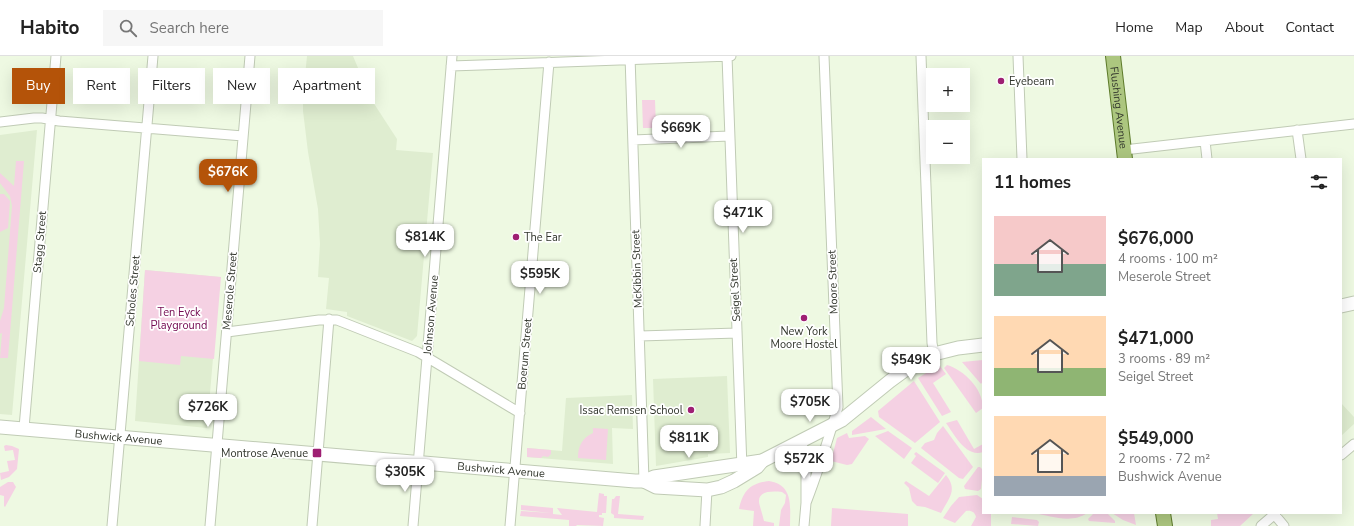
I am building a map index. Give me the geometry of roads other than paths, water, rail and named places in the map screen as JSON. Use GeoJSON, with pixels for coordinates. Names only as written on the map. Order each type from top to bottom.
{"type":"FeatureCollection","features":[{"type":"Feature","properties":{"kind":"main road","name":"Flushing Avenue"},"geometry":{"type":"LineString","coordinates":[[1113,56],[1125,154]]}},
{"type":"Feature","properties":{"kind":"main road"},"geometry":{"type":"LineString","coordinates":[[1342,306],[1354,303]]}},
{"type":"Feature","properties":{"kind":"main road","name":"Bushwick Avenue"},"geometry":{"type":"LineString","coordinates":[[644,481],[654,477],[742,470],[842,420],[916,362],[934,354],[958,348],[982,345]]}},
{"type":"Feature","properties":{"kind":"main road","name":"Bushwick Avenue"},"geometry":{"type":"LineString","coordinates":[[0,427],[644,481],[656,487],[707,490],[721,487],[734,481],[742,470]]}},
{"type":"Feature","properties":{"kind":"main road"},"geometry":{"type":"LineString","coordinates":[[1163,514],[1165,526]]}},
{"type":"Feature","properties":{"kind":"street","name":"Stagg Street"},"geometry":{"type":"LineString","coordinates":[[24,428],[56,56]]}},
{"type":"Feature","properties":{"kind":"street","name":"Scholes Street"},"geometry":{"type":"LineString","coordinates":[[112,526],[153,56]]}},
{"type":"Feature","properties":{"kind":"street","name":"Meserole Street"},"geometry":{"type":"LineString","coordinates":[[210,526],[250,56]]}},
{"type":"Feature","properties":{"kind":"street","name":"Johnson Avenue"},"geometry":{"type":"LineString","coordinates":[[413,526],[452,56]]}},
{"type":"Feature","properties":{"kind":"street","name":"Seigel Street"},"geometry":{"type":"LineString","coordinates":[[727,56],[742,470]]}},
{"type":"Feature","properties":{"kind":"street"},"geometry":{"type":"LineString","coordinates":[[452,66],[533,59],[549,62],[630,58],[731,56]]}},
{"type":"Feature","properties":{"kind":"street","name":"Moore Street"},"geometry":{"type":"LineString","coordinates":[[806,503],[820,465],[838,407],[824,56]]}},
{"type":"Feature","properties":{"kind":"street"},"geometry":{"type":"LineString","coordinates":[[921,56],[932,343],[934,354]]}},
{"type":"Feature","properties":{"kind":"street"},"geometry":{"type":"LineString","coordinates":[[1018,56],[1022,158]]}},
{"type":"Feature","properties":{"kind":"street","name":"McKibbin Street"},"geometry":{"type":"LineString","coordinates":[[630,58],[644,481]]}},
{"type":"Feature","properties":{"kind":"street","name":"Boerum Street"},"geometry":{"type":"LineString","coordinates":[[510,526],[549,62]]}},
{"type":"Feature","properties":{"kind":"street"},"geometry":{"type":"LineString","coordinates":[[0,122],[34,118],[243,136]]}},
{"type":"Feature","properties":{"kind":"street"},"geometry":{"type":"LineString","coordinates":[[1125,154],[1205,141],[1354,124]]}},
{"type":"Feature","properties":{"kind":"street"},"geometry":{"type":"LineString","coordinates":[[1297,130],[1301,158]]}},
{"type":"Feature","properties":{"kind":"street"},"geometry":{"type":"LineString","coordinates":[[633,140],[730,136]]}},
{"type":"Feature","properties":{"kind":"street"},"geometry":{"type":"LineString","coordinates":[[1205,141],[1207,158]]}},
{"type":"Feature","properties":{"kind":"street"},"geometry":{"type":"LineString","coordinates":[[227,332],[329,319],[337,320],[418,352],[520,413]]}},
{"type":"Feature","properties":{"kind":"street"},"geometry":{"type":"LineString","coordinates":[[312,526],[329,319]]}},
{"type":"Feature","properties":{"kind":"street"},"geometry":{"type":"LineString","coordinates":[[640,336],[737,333]]}},
{"type":"Feature","properties":{"kind":"street","name":"Moore Street"},"geometry":{"type":"LineString","coordinates":[[800,442],[806,453],[806,503],[804,526]]}},
{"type":"Feature","properties":{"kind":"street"},"geometry":{"type":"LineString","coordinates":[[705,526],[707,490]]}},
{"type":"Feature","properties":{"kind":"street"},"geometry":{"type":"LineString","coordinates":[[1261,526],[1275,514],[1284,526]]}},
{"type":"Feature","properties":{"kind":"place","name":"Eyebeam"},"geometry":{"type":"Point","coordinates":[1001,81]}},
{"type":"Feature","properties":{"kind":"place","name":"The Ear"},"geometry":{"type":"Point","coordinates":[516,237]}},
{"type":"Feature","properties":{"kind":"place","name":"New York Moore Hostel"},"geometry":{"type":"Point","coordinates":[804,318]}},
{"type":"Feature","properties":{"kind":"place","name":"Issac Remsen School"},"geometry":{"type":"Point","coordinates":[691,410]}},
{"type":"Feature","properties":{"kind":"place","name":"Montrose Avenue"},"geometry":{"type":"Point","coordinates":[317,453]}},
{"type":"Feature","properties":{"kind":"park label","name":"Ten Eyck Playground"},"geometry":{"type":"Point","coordinates":[179,318]}}]}
